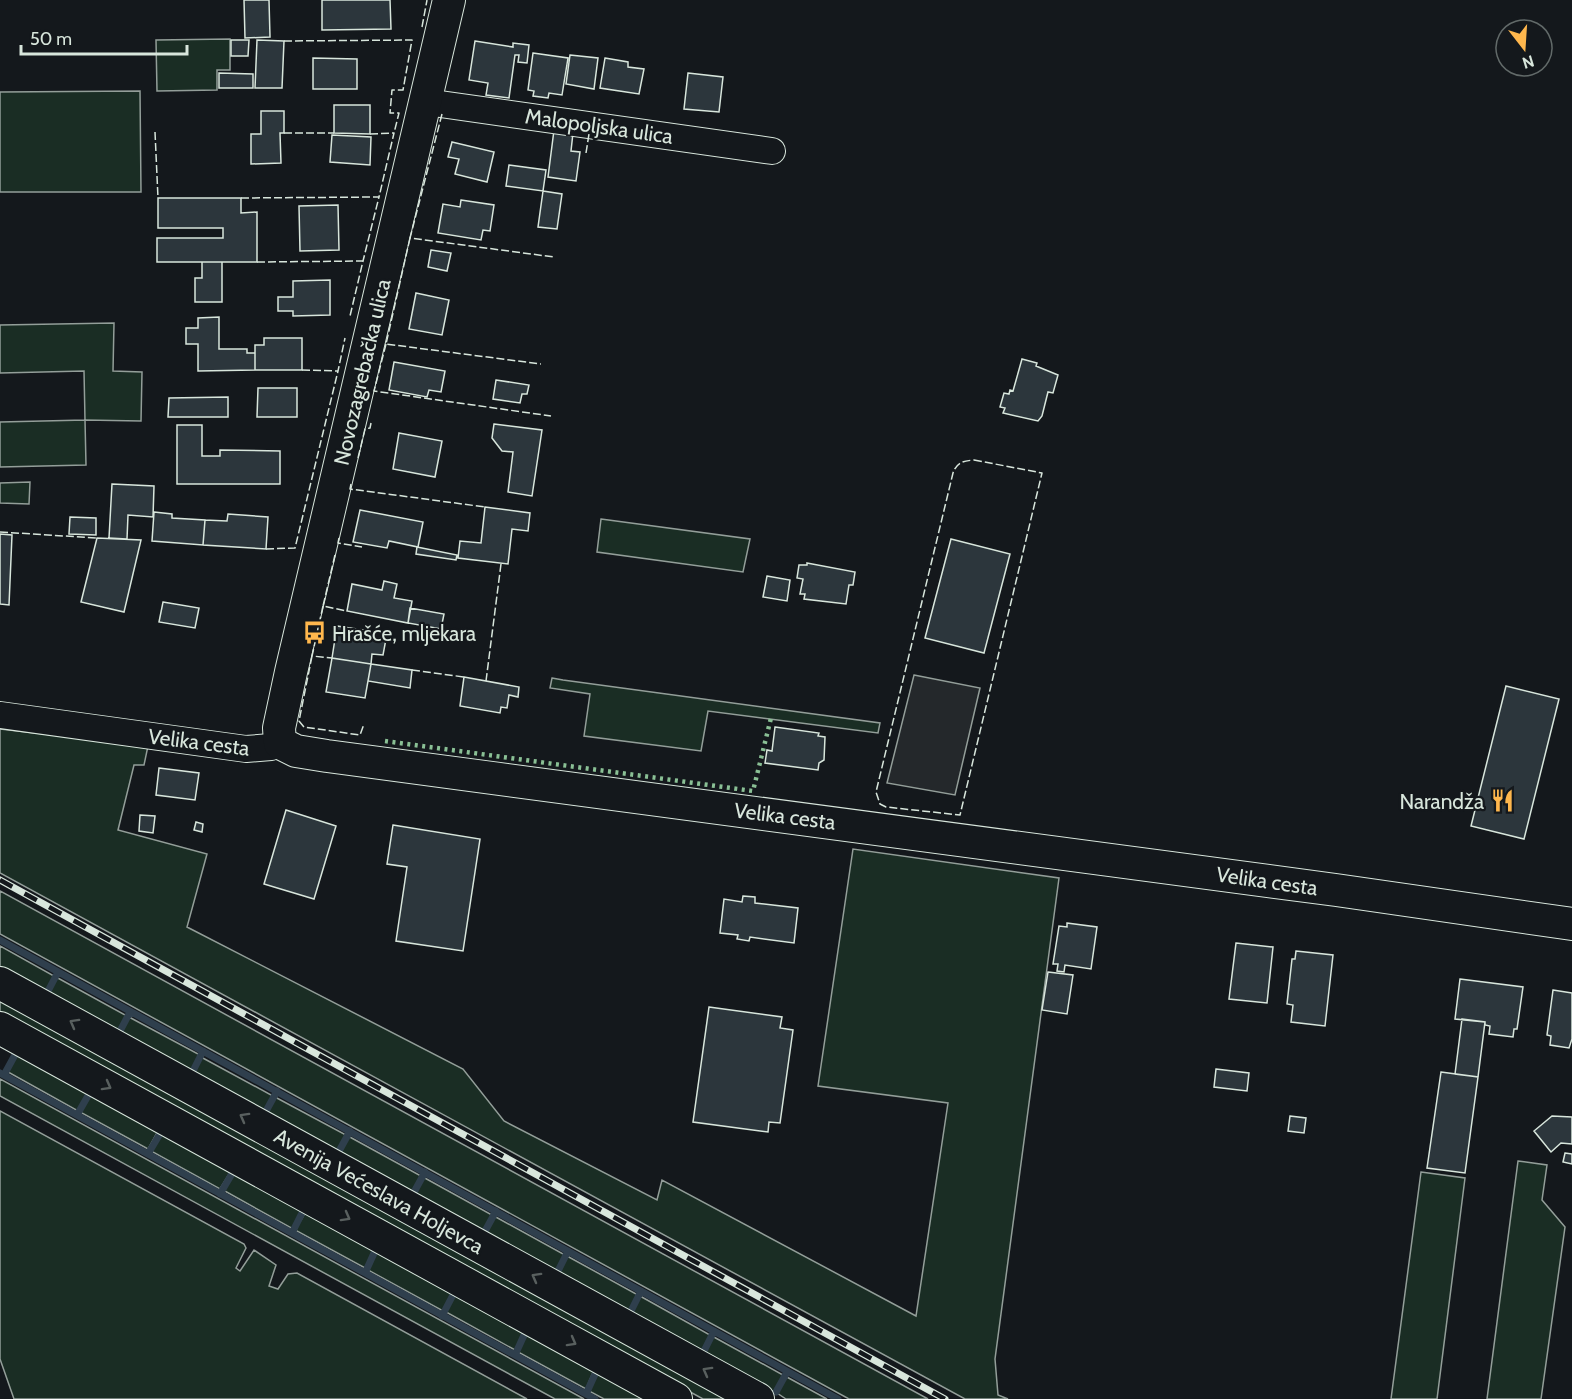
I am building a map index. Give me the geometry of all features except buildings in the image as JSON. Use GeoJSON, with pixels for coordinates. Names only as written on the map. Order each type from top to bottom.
{"type":"FeatureCollection","features":[{"type":"Feature","properties":{"kind":"main road","name":"Novozagrebačka ulica"},"geometry":{"type":"LineString","coordinates":[[280,743],[279,728],[291,672],[449,0]]}},
{"type":"Feature","properties":{"kind":"main road","name":"Velika cesta"},"geometry":{"type":"LineString","coordinates":[[280,743],[296,751],[327,756],[1324,888],[1572,924]]}},
{"type":"Feature","properties":{"kind":"main road","name":"Avenija Većeslava Holjevca"},"geometry":{"type":"LineString","coordinates":[[0,983],[758,1399]]}},
{"type":"Feature","properties":{"kind":"main road","name":"Avenija Većeslava Holjevca"},"geometry":{"type":"LineString","coordinates":[[0,1028],[676,1399]]}},
{"type":"Feature","properties":{"kind":"street","name":"Malopoljska ulica"},"geometry":{"type":"LineString","coordinates":[[426,102],[772,151]]}},
{"type":"Feature","properties":{"kind":"street","name":"Velika cesta"},"geometry":{"type":"LineString","coordinates":[[0,715],[246,749],[271,747],[280,743]]}},
{"type":"Feature","properties":{"kind":"green space"},"geometry":{"type":"Polygon","coordinates":[[[230,39],[230,70],[217,70],[217,90],[157,91],[156,40],[230,39]]]}},
{"type":"Feature","properties":{"kind":"green space"},"geometry":{"type":"Polygon","coordinates":[[[140,91],[141,192],[0,192],[0,92],[140,91]]]}},
{"type":"Feature","properties":{"kind":"green space"},"geometry":{"type":"Polygon","coordinates":[[[114,323],[113,371],[142,372],[141,421],[85,420],[84,371],[0,373],[0,325],[114,323]]]}},
{"type":"Feature","properties":{"kind":"green space"},"geometry":{"type":"Polygon","coordinates":[[[85,420],[86,465],[0,467],[0,422],[85,420]]]}},
{"type":"Feature","properties":{"kind":"green space"},"geometry":{"type":"Polygon","coordinates":[[[30,482],[29,504],[0,503],[0,483],[30,482]]]}},
{"type":"Feature","properties":{"kind":"green space"},"geometry":{"type":"Polygon","coordinates":[[[601,519],[750,539],[743,572],[597,552],[601,519]]]}},
{"type":"Feature","properties":{"kind":"green space"},"geometry":{"type":"Polygon","coordinates":[[[552,678],[880,723],[878,733],[708,711],[701,751],[584,736],[590,694],[550,688],[552,678]]]}},
{"type":"Feature","properties":{"kind":"green space"},"geometry":{"type":"Polygon","coordinates":[[[0,729],[148,746],[144,765],[134,765],[118,830],[207,854],[187,927],[463,1069],[504,1121],[657,1200],[662,1180],[916,1316],[948,1103],[818,1086],[853,849],[1059,878],[995,1359],[998,1395],[1008,1399],[965,1399],[0,873],[0,729]]]}},
{"type":"Feature","properties":{"kind":"green space"},"geometry":{"type":"Polygon","coordinates":[[[0,891],[928,1399],[849,1399],[0,934],[0,891]]]}},
{"type":"Feature","properties":{"kind":"green space"},"geometry":{"type":"Polygon","coordinates":[[[0,946],[54,976],[45,993],[0,968],[0,946]]]}},
{"type":"Feature","properties":{"kind":"green space"},"geometry":{"type":"Polygon","coordinates":[[[56,977],[127,1016],[117,1033],[48,993],[56,977]]]}},
{"type":"Feature","properties":{"kind":"green space"},"geometry":{"type":"Polygon","coordinates":[[[0,999],[730,1399],[703,1399],[0,1014],[0,999]]]}},
{"type":"Feature","properties":{"kind":"green space"},"geometry":{"type":"Polygon","coordinates":[[[129,1017],[200,1055],[190,1072],[121,1033],[129,1017]]]}},
{"type":"Feature","properties":{"kind":"green space"},"geometry":{"type":"Polygon","coordinates":[[[17,1055],[88,1092],[78,1111],[8,1072],[17,1055]]]}},
{"type":"Feature","properties":{"kind":"green space"},"geometry":{"type":"Polygon","coordinates":[[[201,1057],[273,1096],[264,1113],[194,1074],[201,1057]]]}},
{"type":"Feature","properties":{"kind":"green space"},"geometry":{"type":"Polygon","coordinates":[[[0,1079],[584,1399],[555,1399],[0,1096],[0,1079]]]}},
{"type":"Feature","properties":{"kind":"green space"},"geometry":{"type":"Polygon","coordinates":[[[90,1095],[158,1131],[148,1149],[80,1112],[90,1095]]]}},
{"type":"Feature","properties":{"kind":"green space"},"geometry":{"type":"Polygon","coordinates":[[[275,1097],[346,1135],[336,1153],[267,1113],[275,1097]]]}},
{"type":"Feature","properties":{"kind":"green space"},"geometry":{"type":"Polygon","coordinates":[[[0,1111],[244,1244],[246,1248],[236,1268],[240,1271],[254,1250],[276,1265],[269,1286],[278,1289],[288,1274],[297,1273],[527,1399],[14,1399],[0,1359],[0,1111]]]}},
{"type":"Feature","properties":{"kind":"green space"},"geometry":{"type":"Polygon","coordinates":[[[161,1134],[231,1171],[220,1189],[151,1151],[161,1134]]]}},
{"type":"Feature","properties":{"kind":"green space"},"geometry":{"type":"Polygon","coordinates":[[[348,1136],[421,1176],[411,1193],[340,1153],[348,1136]]]}},
{"type":"Feature","properties":{"kind":"green space"},"geometry":{"type":"Polygon","coordinates":[[[1518,1161],[1547,1165],[1542,1200],[1565,1227],[1541,1399],[1487,1399],[1518,1161]]]}},
{"type":"Feature","properties":{"kind":"green space"},"geometry":{"type":"Polygon","coordinates":[[[1421,1172],[1465,1178],[1437,1399],[1391,1399],[1421,1172]]]}},
{"type":"Feature","properties":{"kind":"green space"},"geometry":{"type":"Polygon","coordinates":[[[234,1173],[302,1210],[293,1229],[223,1190],[234,1173]]]}},
{"type":"Feature","properties":{"kind":"green space"},"geometry":{"type":"Polygon","coordinates":[[[423,1177],[492,1215],[483,1233],[414,1194],[423,1177]]]}},
{"type":"Feature","properties":{"kind":"green space"},"geometry":{"type":"Polygon","coordinates":[[[305,1213],[374,1250],[365,1268],[295,1230],[305,1213]]]}},
{"type":"Feature","properties":{"kind":"green space"},"geometry":{"type":"Polygon","coordinates":[[[494,1216],[565,1255],[555,1273],[486,1234],[494,1216]]]}},
{"type":"Feature","properties":{"kind":"green space"},"geometry":{"type":"Polygon","coordinates":[[[377,1252],[452,1292],[443,1311],[368,1270],[377,1252]]]}},
{"type":"Feature","properties":{"kind":"green space"},"geometry":{"type":"Polygon","coordinates":[[[567,1256],[638,1295],[628,1312],[559,1273],[567,1256]]]}},
{"type":"Feature","properties":{"kind":"green space"},"geometry":{"type":"Polygon","coordinates":[[[455,1295],[524,1332],[515,1350],[446,1312],[455,1295]]]}},
{"type":"Feature","properties":{"kind":"green space"},"geometry":{"type":"Polygon","coordinates":[[[640,1296],[710,1335],[701,1352],[631,1313],[640,1296]]]}},
{"type":"Feature","properties":{"kind":"green space"},"geometry":{"type":"Polygon","coordinates":[[[527,1334],[594,1370],[586,1389],[518,1352],[527,1334]]]}},
{"type":"Feature","properties":{"kind":"green space"},"geometry":{"type":"Polygon","coordinates":[[[712,1336],[783,1375],[774,1392],[704,1353],[712,1336]]]}},
{"type":"Feature","properties":{"kind":"green space"},"geometry":{"type":"Polygon","coordinates":[[[598,1373],[647,1399],[604,1399],[589,1391],[598,1373]]]}},
{"type":"Feature","properties":{"kind":"green space"},"geometry":{"type":"Polygon","coordinates":[[[785,1376],[827,1399],[786,1399],[777,1393],[785,1376]]]}},
{"type":"Feature","properties":{"kind":"shaded area"},"geometry":{"type":"Polygon","coordinates":[[[914,675],[980,688],[955,795],[887,783],[914,675]]]}},
{"type":"Feature","properties":{"kind":"waterway"},"geometry":{"type":"LineString","coordinates":[[0,940],[838,1399]]}},
{"type":"Feature","properties":{"kind":"waterway"},"geometry":{"type":"LineString","coordinates":[[47,993],[58,972]]}},
{"type":"Feature","properties":{"kind":"waterway"},"geometry":{"type":"LineString","coordinates":[[119,1033],[130,1012]]}},
{"type":"Feature","properties":{"kind":"waterway"},"geometry":{"type":"LineString","coordinates":[[192,1073],[203,1051]]}},
{"type":"Feature","properties":{"kind":"waterway"},"geometry":{"type":"LineString","coordinates":[[4,1075],[16,1053]]}},
{"type":"Feature","properties":{"kind":"waterway"},"geometry":{"type":"LineString","coordinates":[[0,1073],[595,1399]]}},
{"type":"Feature","properties":{"kind":"waterway"},"geometry":{"type":"LineString","coordinates":[[265,1113],[277,1091]]}},
{"type":"Feature","properties":{"kind":"waterway"},"geometry":{"type":"LineString","coordinates":[[77,1115],[89,1094]]}},
{"type":"Feature","properties":{"kind":"waterway"},"geometry":{"type":"LineString","coordinates":[[338,1153],[350,1131]]}},
{"type":"Feature","properties":{"kind":"waterway"},"geometry":{"type":"LineString","coordinates":[[148,1154],[161,1132]]}},
{"type":"Feature","properties":{"kind":"waterway"},"geometry":{"type":"LineString","coordinates":[[220,1194],[233,1172]]}},
{"type":"Feature","properties":{"kind":"waterway"},"geometry":{"type":"LineString","coordinates":[[413,1194],[425,1172]]}},
{"type":"Feature","properties":{"kind":"waterway"},"geometry":{"type":"LineString","coordinates":[[292,1233],[303,1211]]}},
{"type":"Feature","properties":{"kind":"waterway"},"geometry":{"type":"LineString","coordinates":[[484,1233],[496,1211]]}},
{"type":"Feature","properties":{"kind":"waterway"},"geometry":{"type":"LineString","coordinates":[[365,1273],[375,1251]]}},
{"type":"Feature","properties":{"kind":"waterway"},"geometry":{"type":"LineString","coordinates":[[557,1273],[568,1251]]}},
{"type":"Feature","properties":{"kind":"waterway"},"geometry":{"type":"LineString","coordinates":[[630,1313],[641,1291]]}},
{"type":"Feature","properties":{"kind":"waterway"},"geometry":{"type":"LineString","coordinates":[[442,1316],[454,1293]]}},
{"type":"Feature","properties":{"kind":"waterway"},"geometry":{"type":"LineString","coordinates":[[703,1353],[714,1331]]}},
{"type":"Feature","properties":{"kind":"waterway"},"geometry":{"type":"LineString","coordinates":[[515,1355],[525,1333]]}},
{"type":"Feature","properties":{"kind":"waterway"},"geometry":{"type":"LineString","coordinates":[[586,1394],[596,1372]]}},
{"type":"Feature","properties":{"kind":"waterway"},"geometry":{"type":"LineString","coordinates":[[776,1392],[787,1372]]}},
{"type":"Feature","properties":{"kind":"railway"},"geometry":{"type":"LineString","coordinates":[[0,880],[945,1399]]}},
{"type":"Feature","properties":{"kind":"hedge"},"geometry":{"type":"LineString","coordinates":[[385,741],[753,791],[771,718]]}},
{"type":"Feature","properties":{"kind":"fence"},"geometry":{"type":"LineString","coordinates":[[422,27],[427,0]]}},
{"type":"Feature","properties":{"kind":"fence"},"geometry":{"type":"LineString","coordinates":[[284,41],[412,40],[403,90],[392,90],[390,113],[399,113],[394,133]]}},
{"type":"Feature","properties":{"kind":"fence"},"geometry":{"type":"LineString","coordinates":[[442,114],[410,238],[554,257]]}},
{"type":"Feature","properties":{"kind":"fence"},"geometry":{"type":"LineString","coordinates":[[155,132],[158,198]]}},
{"type":"Feature","properties":{"kind":"fence"},"geometry":{"type":"LineString","coordinates":[[284,133],[334,133]]}},
{"type":"Feature","properties":{"kind":"fence"},"geometry":{"type":"LineString","coordinates":[[370,134],[394,133],[379,197]]}},
{"type":"Feature","properties":{"kind":"fence"},"geometry":{"type":"LineString","coordinates":[[586,153],[589,134]]}},
{"type":"Feature","properties":{"kind":"fence"},"geometry":{"type":"LineString","coordinates":[[241,198],[379,197],[363,261]]}},
{"type":"Feature","properties":{"kind":"fence"},"geometry":{"type":"LineString","coordinates":[[410,238],[386,344],[541,364]]}},
{"type":"Feature","properties":{"kind":"fence"},"geometry":{"type":"LineString","coordinates":[[257,262],[363,261],[350,316]]}},
{"type":"Feature","properties":{"kind":"fence"},"geometry":{"type":"LineString","coordinates":[[302,370],[338,371],[345,338]]}},
{"type":"Feature","properties":{"kind":"fence"},"geometry":{"type":"LineString","coordinates":[[386,344],[374,391],[551,416]]}},
{"type":"Feature","properties":{"kind":"fence"},"geometry":{"type":"LineString","coordinates":[[266,549],[295,548],[338,371]]}},
{"type":"Feature","properties":{"kind":"fence"},"geometry":{"type":"LineString","coordinates":[[358,458],[365,429],[370,428],[371,423]]}},
{"type":"Feature","properties":{"kind":"fence"},"geometry":{"type":"LineString","coordinates":[[974,460],[1042,473],[960,815],[886,807],[880,804],[876,792],[953,473],[956,466],[974,460]]}},
{"type":"Feature","properties":{"kind":"fence"},"geometry":{"type":"LineString","coordinates":[[351,484],[350,489],[485,507]]}},
{"type":"Feature","properties":{"kind":"fence"},"geometry":{"type":"LineString","coordinates":[[0,532],[97,538]]}},
{"type":"Feature","properties":{"kind":"fence"},"geometry":{"type":"LineString","coordinates":[[339,538],[338,543],[362,547]]}},
{"type":"Feature","properties":{"kind":"fence"},"geometry":{"type":"LineString","coordinates":[[335,555],[323,606],[347,611]]}},
{"type":"Feature","properties":{"kind":"fence"},"geometry":{"type":"LineString","coordinates":[[486,681],[501,564]]}},
{"type":"Feature","properties":{"kind":"fence"},"geometry":{"type":"LineString","coordinates":[[323,606],[312,656],[332,658]]}},
{"type":"Feature","properties":{"kind":"fence"},"geometry":{"type":"LineString","coordinates":[[312,656],[299,721],[304,727],[360,735],[364,724]]}},
{"type":"Feature","properties":{"kind":"fence"},"geometry":{"type":"LineString","coordinates":[[412,670],[464,677]]}},
{"type":"Feature","properties":{"kind":"place","name":"Hrašće, mljekara"},"geometry":{"type":"Point","coordinates":[314,633]}},
{"type":"Feature","properties":{"kind":"place","name":"Narandža"},"geometry":{"type":"Point","coordinates":[1502,801]}}]}
